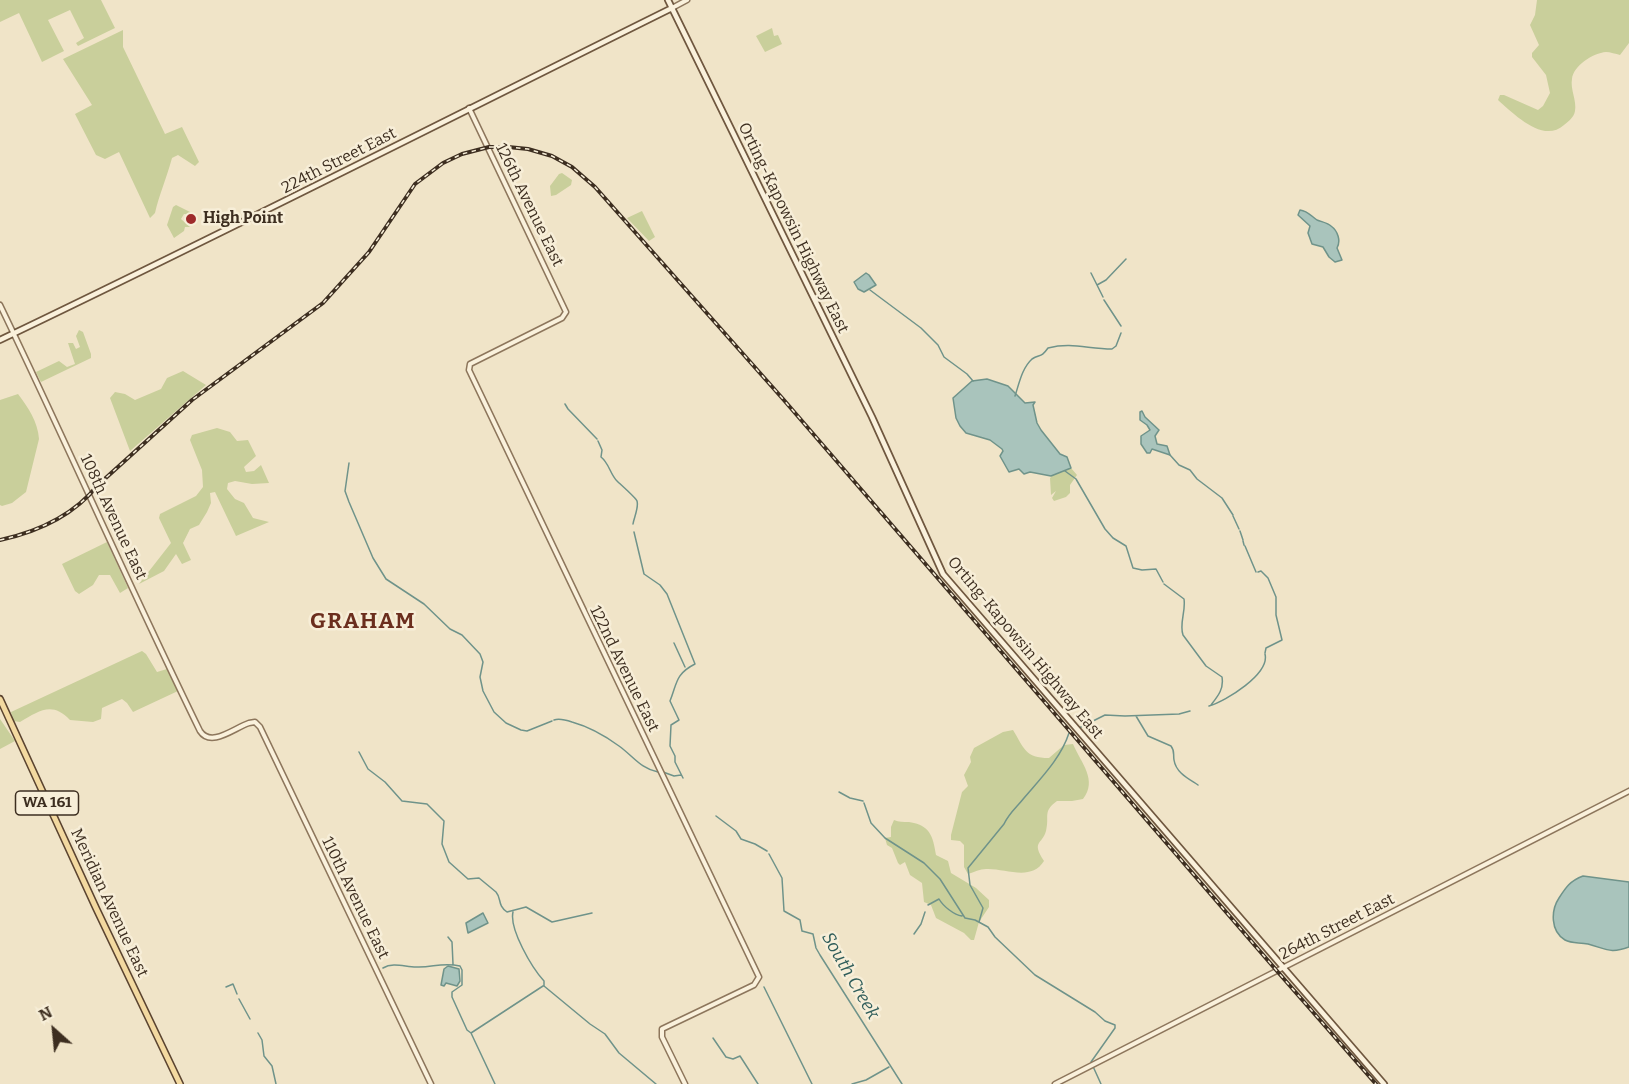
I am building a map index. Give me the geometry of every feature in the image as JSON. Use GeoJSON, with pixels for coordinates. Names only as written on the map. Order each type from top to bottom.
{"type":"FeatureCollection","features":[{"type":"Feature","properties":{"kind":"main road","name":"Orting-Kapowsin Highway East"},"geometry":{"type":"LineString","coordinates":[[668,0],[868,409],[943,574],[1384,1084]]}},
{"type":"Feature","properties":{"kind":"main road","name":"224th Street East"},"geometry":{"type":"LineString","coordinates":[[0,340],[240,224],[672,8]]}},
{"type":"Feature","properties":{"kind":"main road","name":"Meridian Avenue East"},"geometry":{"type":"LineString","coordinates":[[0,699],[90,897],[180,1084]]}},
{"type":"Feature","properties":{"kind":"street","name":"224th Street East"},"geometry":{"type":"LineString","coordinates":[[672,8],[687,0]]}},
{"type":"Feature","properties":{"kind":"street","name":"126th Avenue East"},"geometry":{"type":"LineString","coordinates":[[468,366],[562,318],[566,312],[469,108]]}},
{"type":"Feature","properties":{"kind":"street","name":"108th Avenue East"},"geometry":{"type":"LineString","coordinates":[[0,304],[200,731],[207,739],[217,738],[249,723],[256,723]]}},
{"type":"Feature","properties":{"kind":"street","name":"122nd Avenue East"},"geometry":{"type":"LineString","coordinates":[[468,366],[758,975],[759,980],[747,988],[661,1032],[685,1084]]}},
{"type":"Feature","properties":{"kind":"street","name":"110th Avenue East"},"geometry":{"type":"LineString","coordinates":[[256,723],[260,727],[431,1084]]}},
{"type":"Feature","properties":{"kind":"street","name":"264th Street East"},"geometry":{"type":"LineString","coordinates":[[1055,1084],[1629,791]]}},
{"type":"Feature","properties":{"kind":"green space"},"geometry":{"type":"Polygon","coordinates":[[[0,0],[101,0],[115,28],[78,46],[76,43],[84,38],[70,10],[48,20],[64,51],[42,62],[19,13],[0,22],[0,0]]]}},
{"type":"Feature","properties":{"kind":"green space"},"geometry":{"type":"Polygon","coordinates":[[[1537,0],[1629,0],[1629,43],[1620,55],[1601,53],[1576,69],[1572,79],[1574,115],[1556,130],[1547,131],[1529,125],[1498,100],[1500,95],[1504,95],[1538,110],[1550,93],[1546,75],[1532,57],[1532,53],[1539,45],[1530,25],[1535,15],[1537,0]]]}},
{"type":"Feature","properties":{"kind":"green space"},"geometry":{"type":"Polygon","coordinates":[[[772,28],[774,36],[778,35],[782,44],[765,52],[756,36],[772,28]]]}},
{"type":"Feature","properties":{"kind":"green space"},"geometry":{"type":"Polygon","coordinates":[[[123,30],[123,47],[165,134],[182,127],[199,162],[195,166],[178,155],[172,158],[155,213],[150,218],[119,152],[105,159],[96,155],[75,114],[92,105],[63,59],[123,30]]]}},
{"type":"Feature","properties":{"kind":"green space"},"geometry":{"type":"Polygon","coordinates":[[[562,173],[572,180],[571,185],[551,196],[550,186],[562,173]]]}},
{"type":"Feature","properties":{"kind":"green space"},"geometry":{"type":"Polygon","coordinates":[[[176,205],[192,213],[191,215],[184,214],[181,219],[190,227],[185,227],[184,231],[174,238],[167,225],[173,207],[176,205]]]}},
{"type":"Feature","properties":{"kind":"green space"},"geometry":{"type":"Polygon","coordinates":[[[642,211],[655,237],[649,241],[627,218],[642,211]]]}},
{"type":"Feature","properties":{"kind":"green space"},"geometry":{"type":"Polygon","coordinates":[[[79,330],[83,332],[91,358],[41,382],[36,372],[59,361],[67,367],[75,364],[68,343],[73,343],[76,349],[80,347],[76,336],[79,330]]]}},
{"type":"Feature","properties":{"kind":"green space"},"geometry":{"type":"Polygon","coordinates":[[[183,371],[206,385],[130,451],[110,398],[115,392],[125,394],[135,400],[161,389],[167,378],[183,371]]]}},
{"type":"Feature","properties":{"kind":"green space"},"geometry":{"type":"Polygon","coordinates":[[[18,394],[35,421],[39,439],[26,492],[12,503],[2,506],[0,505],[0,400],[18,394]]]}},
{"type":"Feature","properties":{"kind":"green space"},"geometry":{"type":"Polygon","coordinates":[[[217,428],[230,432],[237,441],[248,440],[256,456],[244,467],[246,472],[254,471],[261,465],[269,483],[252,484],[235,481],[228,483],[227,489],[235,499],[244,503],[253,518],[269,522],[236,536],[215,492],[210,493],[211,503],[207,512],[199,525],[190,529],[183,543],[191,560],[182,564],[176,554],[164,571],[139,584],[171,543],[159,518],[160,514],[196,496],[203,487],[202,470],[190,440],[192,435],[217,428]]]}},
{"type":"Feature","properties":{"kind":"green space"},"geometry":{"type":"Polygon","coordinates":[[[1071,468],[1077,475],[1070,485],[1070,493],[1054,501],[1052,498],[1056,491],[1051,495],[1050,478],[1071,468]]]}},
{"type":"Feature","properties":{"kind":"green space"},"geometry":{"type":"Polygon","coordinates":[[[107,542],[128,588],[120,593],[110,575],[99,575],[93,585],[79,594],[75,591],[62,564],[107,542]]]}},
{"type":"Feature","properties":{"kind":"green space"},"geometry":{"type":"Polygon","coordinates":[[[142,651],[157,672],[167,669],[178,691],[133,712],[122,699],[102,708],[101,719],[93,722],[70,720],[51,709],[39,712],[20,722],[13,721],[11,712],[142,651]]]}},
{"type":"Feature","properties":{"kind":"green space"},"geometry":{"type":"Polygon","coordinates":[[[0,719],[15,741],[0,749],[0,719]]]}},
{"type":"Feature","properties":{"kind":"green space"},"geometry":{"type":"Polygon","coordinates":[[[1013,730],[1026,751],[1041,758],[1049,758],[1064,745],[1073,744],[1089,778],[1087,792],[1083,799],[1057,801],[1050,808],[1047,814],[1046,831],[1038,846],[1044,861],[1039,867],[1025,872],[986,869],[968,874],[964,867],[964,845],[960,841],[951,840],[962,792],[968,786],[964,775],[971,762],[970,757],[974,748],[1003,732],[1013,730]]]}},
{"type":"Feature","properties":{"kind":"green space"},"geometry":{"type":"Polygon","coordinates":[[[894,820],[909,822],[926,829],[932,837],[936,855],[948,861],[951,873],[976,888],[989,900],[989,907],[979,922],[974,940],[936,918],[931,905],[924,902],[922,883],[910,875],[905,862],[900,865],[898,863],[885,838],[891,837],[894,820]]]}},
{"type":"Feature","properties":{"kind":"water"},"geometry":{"type":"Polygon","coordinates":[[[1300,210],[1333,228],[1338,236],[1337,248],[1342,260],[1335,262],[1323,247],[1312,244],[1308,233],[1310,226],[1298,215],[1300,210]]]}},
{"type":"Feature","properties":{"kind":"water"},"geometry":{"type":"Polygon","coordinates":[[[866,273],[876,285],[864,292],[858,289],[854,282],[866,273]]]}},
{"type":"Feature","properties":{"kind":"water"},"geometry":{"type":"Polygon","coordinates":[[[987,379],[1008,386],[1025,403],[1035,402],[1033,405],[1037,423],[1060,454],[1067,457],[1071,468],[1051,476],[1030,472],[1024,474],[1019,469],[1009,472],[1000,456],[1002,449],[990,440],[966,433],[956,418],[953,398],[972,381],[987,379]]]}},
{"type":"Feature","properties":{"kind":"water"},"geometry":{"type":"Polygon","coordinates":[[[1142,411],[1159,430],[1155,436],[1157,444],[1167,446],[1170,455],[1152,449],[1150,453],[1147,453],[1141,444],[1141,436],[1150,430],[1140,420],[1142,411]]]}},
{"type":"Feature","properties":{"kind":"water"},"geometry":{"type":"Polygon","coordinates":[[[1583,876],[1629,882],[1629,947],[1604,949],[1570,942],[1560,936],[1554,926],[1554,908],[1569,885],[1583,876]]]}},
{"type":"Feature","properties":{"kind":"water"},"geometry":{"type":"Polygon","coordinates":[[[483,913],[488,923],[468,933],[466,923],[483,913]]]}},
{"type":"Feature","properties":{"kind":"water"},"geometry":{"type":"Polygon","coordinates":[[[448,966],[459,969],[460,981],[457,986],[446,983],[444,986],[441,985],[444,969],[448,966]]]}},
{"type":"Feature","properties":{"kind":"waterway"},"geometry":{"type":"LineString","coordinates":[[1103,297],[1097,285],[1106,280],[1126,259]]}},
{"type":"Feature","properties":{"kind":"waterway"},"geometry":{"type":"LineString","coordinates":[[1091,273],[1097,285]]}},
{"type":"Feature","properties":{"kind":"waterway"},"geometry":{"type":"LineString","coordinates":[[870,290],[921,328],[938,345],[944,357],[973,381]]}},
{"type":"Feature","properties":{"kind":"waterway"},"geometry":{"type":"LineString","coordinates":[[1104,300],[1121,326]]}},
{"type":"Feature","properties":{"kind":"waterway"},"geometry":{"type":"LineString","coordinates":[[1015,396],[1026,367],[1032,359],[1042,355],[1048,348],[1072,346],[1112,349],[1116,346],[1121,333]]}},
{"type":"Feature","properties":{"kind":"waterway"},"geometry":{"type":"LineString","coordinates":[[565,404],[597,439]]}},
{"type":"Feature","properties":{"kind":"waterway"},"geometry":{"type":"LineString","coordinates":[[598,441],[602,450],[601,457],[615,478],[637,501],[633,524]]}},
{"type":"Feature","properties":{"kind":"waterway"},"geometry":{"type":"LineString","coordinates":[[1170,455],[1179,465],[1190,470],[1197,479],[1222,498],[1233,515]]}},
{"type":"Feature","properties":{"kind":"waterway"},"geometry":{"type":"LineString","coordinates":[[349,463],[345,491],[373,558],[386,579],[424,604],[450,629],[462,635],[480,654],[483,662],[480,677],[483,691],[494,712],[506,723],[527,731],[552,721]]}},
{"type":"Feature","properties":{"kind":"waterway"},"geometry":{"type":"LineString","coordinates":[[1065,471],[1076,479],[1105,529],[1113,538],[1126,546],[1133,568],[1156,569],[1163,582]]}},
{"type":"Feature","properties":{"kind":"waterway"},"geometry":{"type":"LineString","coordinates":[[1233,516],[1239,529]]}},
{"type":"Feature","properties":{"kind":"waterway"},"geometry":{"type":"LineString","coordinates":[[1240,531],[1243,540]]}},
{"type":"Feature","properties":{"kind":"waterway"},"geometry":{"type":"LineString","coordinates":[[634,532],[644,574],[660,585],[667,594],[695,664],[680,676],[670,701],[679,720],[671,725],[670,746],[683,778]]}},
{"type":"Feature","properties":{"kind":"waterway"},"geometry":{"type":"LineString","coordinates":[[1243,541],[1244,545]]}},
{"type":"Feature","properties":{"kind":"waterway"},"geometry":{"type":"LineString","coordinates":[[1245,546],[1256,572]]}},
{"type":"Feature","properties":{"kind":"waterway"},"geometry":{"type":"LineString","coordinates":[[1258,572],[1261,571],[1268,578],[1276,597],[1276,615],[1282,640],[1266,648],[1265,653]]}},
{"type":"Feature","properties":{"kind":"waterway"},"geometry":{"type":"LineString","coordinates":[[1164,584],[1184,599],[1183,635],[1206,666],[1222,677],[1221,689],[1211,705]]}},
{"type":"Feature","properties":{"kind":"waterway"},"geometry":{"type":"LineString","coordinates":[[674,643],[685,667]]}},
{"type":"Feature","properties":{"kind":"waterway"},"geometry":{"type":"LineString","coordinates":[[1209,706],[1236,693],[1254,678],[1265,662],[1265,654]]}},
{"type":"Feature","properties":{"kind":"waterway"},"geometry":{"type":"LineString","coordinates":[[1079,728],[1105,715],[1179,714],[1190,711]]}},
{"type":"Feature","properties":{"kind":"waterway"},"geometry":{"type":"LineString","coordinates":[[1136,716],[1148,736],[1171,746],[1177,769],[1198,785]]}},
{"type":"Feature","properties":{"kind":"waterway"},"geometry":{"type":"LineString","coordinates":[[554,720],[561,719],[585,726],[608,738],[642,765],[658,772]]}},
{"type":"Feature","properties":{"kind":"waterway"},"geometry":{"type":"LineString","coordinates":[[979,922],[983,908],[970,885],[968,868],[1050,767],[1069,733]]}},
{"type":"Feature","properties":{"kind":"waterway"},"geometry":{"type":"LineString","coordinates":[[359,752],[368,769],[385,782],[402,801],[427,804],[444,821],[442,844],[449,862],[468,879],[479,878],[496,892],[502,907],[507,912],[526,907],[552,922],[592,913]]}},
{"type":"Feature","properties":{"kind":"waterway"},"geometry":{"type":"LineString","coordinates":[[663,772],[674,776],[681,775]]}},
{"type":"Feature","properties":{"kind":"waterway"},"geometry":{"type":"LineString","coordinates":[[839,792],[863,801]]}},
{"type":"Feature","properties":{"kind":"waterway"},"geometry":{"type":"LineString","coordinates":[[864,803],[871,823],[885,838],[924,863],[940,879],[965,918],[988,927],[995,937],[1035,975],[1095,1012],[1105,1021],[1115,1025],[1091,1062],[1101,1084]]}},
{"type":"Feature","properties":{"kind":"waterway","name":"South Creek"},"geometry":{"type":"LineString","coordinates":[[716,816],[736,831],[741,839],[767,851]]}},
{"type":"Feature","properties":{"kind":"waterway","name":"South Creek"},"geometry":{"type":"LineString","coordinates":[[769,854],[782,878],[784,911],[800,920],[802,931],[813,934],[820,955],[902,1084]]}},
{"type":"Feature","properties":{"kind":"waterway"},"geometry":{"type":"LineString","coordinates":[[928,905],[939,899],[949,910],[962,916]]}},
{"type":"Feature","properties":{"kind":"waterway"},"geometry":{"type":"LineString","coordinates":[[513,912],[514,928],[518,938],[544,981],[544,986],[605,1034],[619,1053],[656,1084]]}},
{"type":"Feature","properties":{"kind":"waterway"},"geometry":{"type":"LineString","coordinates":[[914,934],[925,912]]}},
{"type":"Feature","properties":{"kind":"waterway"},"geometry":{"type":"LineString","coordinates":[[448,937],[452,942],[453,964]]}},
{"type":"Feature","properties":{"kind":"waterway"},"geometry":{"type":"LineString","coordinates":[[383,968],[395,965],[460,966],[462,985],[452,992],[452,997],[467,1030],[471,1033]]}},
{"type":"Feature","properties":{"kind":"waterway"},"geometry":{"type":"LineString","coordinates":[[226,987],[233,984],[237,994]]}},
{"type":"Feature","properties":{"kind":"waterway"},"geometry":{"type":"LineString","coordinates":[[495,1084],[471,1033],[543,986]]}},
{"type":"Feature","properties":{"kind":"waterway"},"geometry":{"type":"LineString","coordinates":[[764,987],[812,1084]]}},
{"type":"Feature","properties":{"kind":"waterway"},"geometry":{"type":"LineString","coordinates":[[239,999],[250,1019]]}},
{"type":"Feature","properties":{"kind":"waterway"},"geometry":{"type":"LineString","coordinates":[[258,1033],[262,1040],[264,1056],[272,1066],[276,1084]]}},
{"type":"Feature","properties":{"kind":"waterway"},"geometry":{"type":"LineString","coordinates":[[713,1038],[726,1057],[733,1059],[740,1056],[758,1084]]}},
{"type":"Feature","properties":{"kind":"waterway"},"geometry":{"type":"LineString","coordinates":[[852,1084],[866,1080],[889,1067]]}},
{"type":"Feature","properties":{"kind":"railway"},"geometry":{"type":"LineString","coordinates":[[0,540],[41,527],[78,505],[192,400],[323,303],[369,252],[415,184],[443,163],[462,154],[489,147],[528,149],[552,156],[572,167],[595,187],[783,399],[1376,1084]]}},
{"type":"Feature","properties":{"kind":"place","name":"High Point"},"geometry":{"type":"Point","coordinates":[191,219]}},
{"type":"Feature","properties":{"kind":"district","name":"GRAHAM"},"geometry":{"type":"Point","coordinates":[363,622]}}]}
